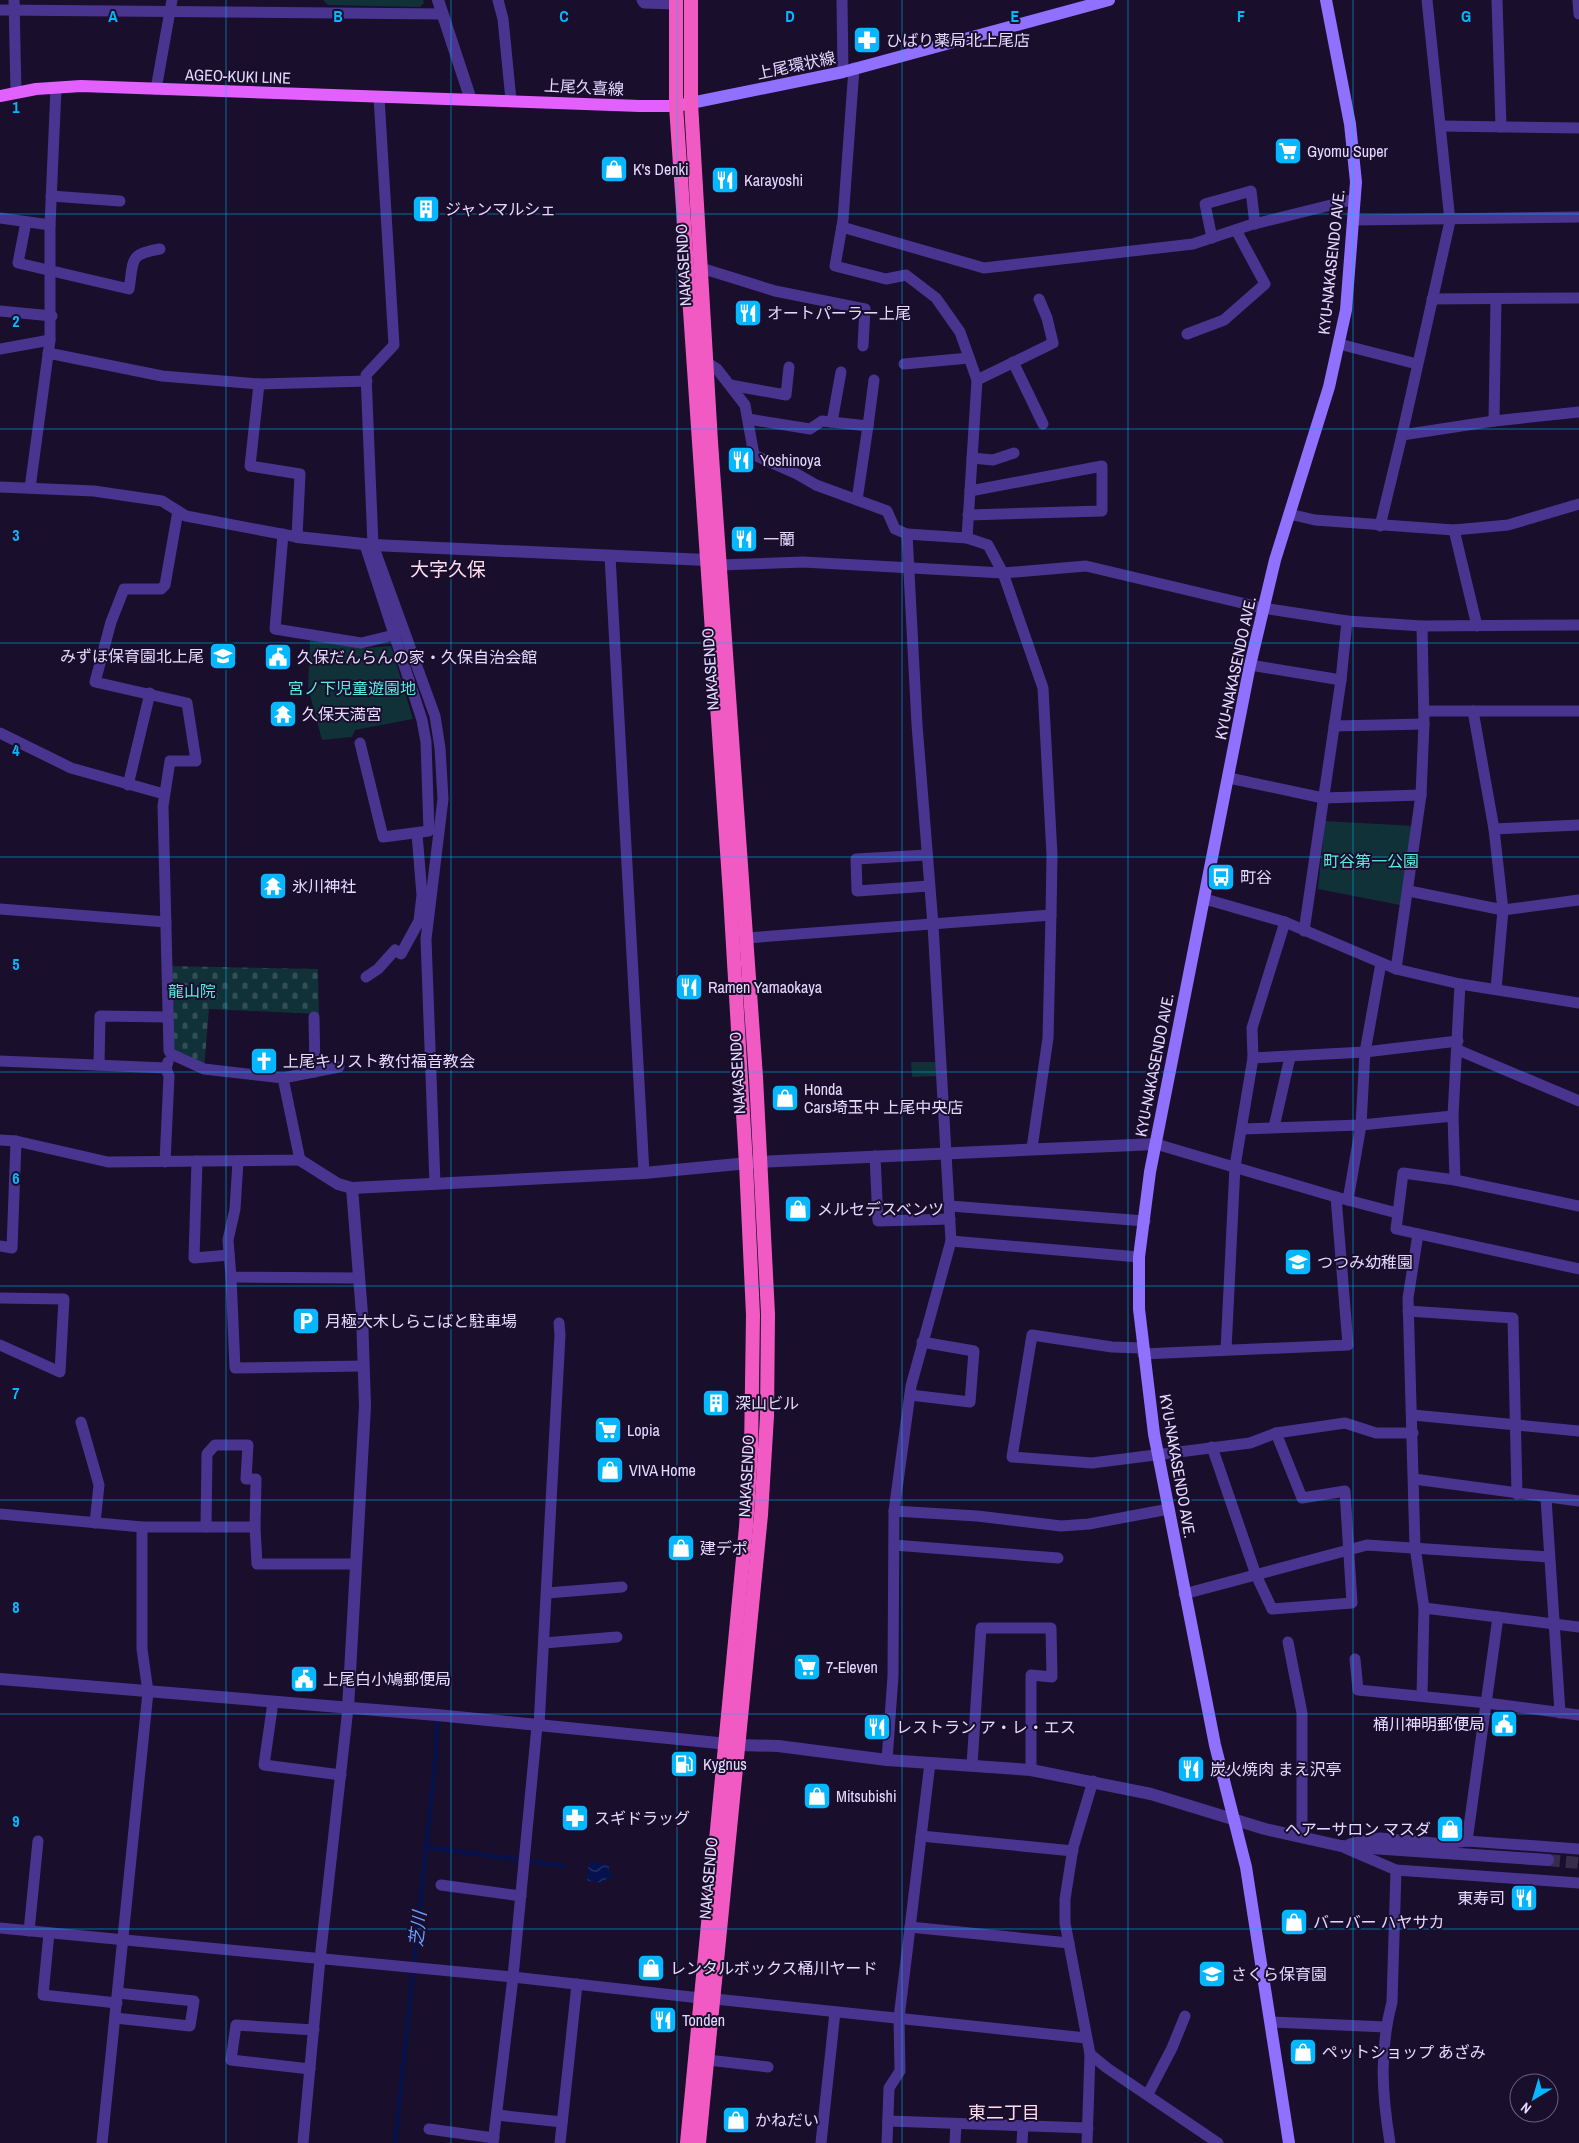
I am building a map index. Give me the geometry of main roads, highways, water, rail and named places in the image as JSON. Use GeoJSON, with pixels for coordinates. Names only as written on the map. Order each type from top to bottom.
{"type":"FeatureCollection","features":[{"type":"Feature","properties":{"kind":"highway","name":"NAKASENDO"},"geometry":{"type":"LineString","coordinates":[[686,2143],[752,1452],[753,1316],[752,1163],[746,938],[706,362],[691,103],[691,0]]}},
{"type":"Feature","properties":{"kind":"highway","name":"NAKASENDO"},"geometry":{"type":"LineString","coordinates":[[676,2],[676,106],[706,560],[752,1163],[768,1314],[766,1416],[761,1515],[715,1999],[699,2143]]}},
{"type":"Feature","properties":{"kind":"main road","name":"上尾環状線"},"geometry":{"type":"LineString","coordinates":[[691,103],[848,70],[1109,0]]}},
{"type":"Feature","properties":{"kind":"main road","name":"KYU-NAKASENDO AVE."},"geometry":{"type":"LineString","coordinates":[[1289,2143],[1272,2022],[1246,1867],[1235,1820],[1221,1774],[1184,1594],[1158,1454],[1143,1351],[1139,1309],[1139,1257],[1156,1144],[1250,665],[1263,608],[1289,514],[1329,387],[1340,344],[1347,302],[1355,199],[1350,124],[1326,0]]}},
{"type":"Feature","properties":{"kind":"main road","name":"AGEO-KUKI LINE"},"geometry":{"type":"LineString","coordinates":[[0,96],[36,88],[81,86],[473,100]]}},
{"type":"Feature","properties":{"kind":"main road","name":"上尾久喜線"},"geometry":{"type":"LineString","coordinates":[[473,100],[676,106],[691,103]]}},
{"type":"Feature","properties":{"kind":"water"},"geometry":{"type":"Polygon","coordinates":[[[589,1862],[609,1865],[609,1873],[614,1874],[614,1878],[607,1877],[605,1883],[587,1881],[589,1862]]]}},
{"type":"Feature","properties":{"kind":"waterway","name":"芝川"},"geometry":{"type":"LineString","coordinates":[[395,2143],[436,1754],[437,1717]]}},
{"type":"Feature","properties":{"kind":"waterway"},"geometry":{"type":"LineString","coordinates":[[426,1847],[564,1866]]}},
{"type":"Feature","properties":{"kind":"tunnel"},"geometry":{"type":"LineString","coordinates":[[1548,1860],[1579,1863]]}},
{"type":"Feature","properties":{"kind":"place","name":"ひばり薬局北上尾店"},"geometry":{"type":"Point","coordinates":[867,40]}},
{"type":"Feature","properties":{"kind":"place","name":"Gyomu Super"},"geometry":{"type":"Point","coordinates":[1288,151]}},
{"type":"Feature","properties":{"kind":"place","name":"K's Denki"},"geometry":{"type":"Point","coordinates":[614,169]}},
{"type":"Feature","properties":{"kind":"place","name":"Karayoshi"},"geometry":{"type":"Point","coordinates":[725,180]}},
{"type":"Feature","properties":{"kind":"place","name":"ジャンマルシェ"},"geometry":{"type":"Point","coordinates":[426,209]}},
{"type":"Feature","properties":{"kind":"place","name":"オートパーラー上尾"},"geometry":{"type":"Point","coordinates":[748,313]}},
{"type":"Feature","properties":{"kind":"place","name":"Yoshinoya"},"geometry":{"type":"Point","coordinates":[741,460]}},
{"type":"Feature","properties":{"kind":"place","name":"一蘭"},"geometry":{"type":"Point","coordinates":[744,539]}},
{"type":"Feature","properties":{"kind":"place","name":"みずほ保育園北上尾"},"geometry":{"type":"Point","coordinates":[223,656]}},
{"type":"Feature","properties":{"kind":"place","name":"久保だんらんの家・久保自治会館"},"geometry":{"type":"Point","coordinates":[278,657]}},
{"type":"Feature","properties":{"kind":"place","name":"久保天満宮"},"geometry":{"type":"Point","coordinates":[283,714]}},
{"type":"Feature","properties":{"kind":"place","name":"町谷"},"geometry":{"type":"Point","coordinates":[1221,877]}},
{"type":"Feature","properties":{"kind":"place","name":"氷川神社"},"geometry":{"type":"Point","coordinates":[273,886]}},
{"type":"Feature","properties":{"kind":"place","name":"Ramen Yamaokaya"},"geometry":{"type":"Point","coordinates":[689,987]}},
{"type":"Feature","properties":{"kind":"place","name":"上尾キリスト教付福音教会"},"geometry":{"type":"Point","coordinates":[264,1061]}},
{"type":"Feature","properties":{"kind":"place","name":"Honda Cars埼玉中 上尾中央店"},"geometry":{"type":"Point","coordinates":[785,1098]}},
{"type":"Feature","properties":{"kind":"place","name":"メルセデスベンツ"},"geometry":{"type":"Point","coordinates":[798,1209]}},
{"type":"Feature","properties":{"kind":"place","name":"つつみ幼稚園"},"geometry":{"type":"Point","coordinates":[1298,1262]}},
{"type":"Feature","properties":{"kind":"place","name":"月極大木しらこばと駐車場"},"geometry":{"type":"Point","coordinates":[306,1321]}},
{"type":"Feature","properties":{"kind":"place","name":"深山ビル"},"geometry":{"type":"Point","coordinates":[716,1403]}},
{"type":"Feature","properties":{"kind":"place","name":"Lopia"},"geometry":{"type":"Point","coordinates":[608,1430]}},
{"type":"Feature","properties":{"kind":"place","name":"VIVA Home"},"geometry":{"type":"Point","coordinates":[610,1470]}},
{"type":"Feature","properties":{"kind":"place","name":"建デポ"},"geometry":{"type":"Point","coordinates":[681,1548]}},
{"type":"Feature","properties":{"kind":"place","name":"7-Eleven"},"geometry":{"type":"Point","coordinates":[807,1667]}},
{"type":"Feature","properties":{"kind":"place","name":"上尾白小鳩郵便局"},"geometry":{"type":"Point","coordinates":[304,1679]}},
{"type":"Feature","properties":{"kind":"place","name":"桶川神明郵便局"},"geometry":{"type":"Point","coordinates":[1504,1724]}},
{"type":"Feature","properties":{"kind":"place","name":"レストラン ア・レ・エス"},"geometry":{"type":"Point","coordinates":[877,1727]}},
{"type":"Feature","properties":{"kind":"place","name":"Kygnus"},"geometry":{"type":"Point","coordinates":[684,1764]}},
{"type":"Feature","properties":{"kind":"place","name":"炭火焼肉 まえ沢亭"},"geometry":{"type":"Point","coordinates":[1191,1769]}},
{"type":"Feature","properties":{"kind":"place","name":"Mitsubishi"},"geometry":{"type":"Point","coordinates":[817,1796]}},
{"type":"Feature","properties":{"kind":"place","name":"スギドラッグ"},"geometry":{"type":"Point","coordinates":[575,1818]}},
{"type":"Feature","properties":{"kind":"place","name":"ヘアーサロン マスダ"},"geometry":{"type":"Point","coordinates":[1450,1829]}},
{"type":"Feature","properties":{"kind":"place","name":"東寿司"},"geometry":{"type":"Point","coordinates":[1524,1898]}},
{"type":"Feature","properties":{"kind":"place","name":"バーバー ハヤサカ"},"geometry":{"type":"Point","coordinates":[1294,1922]}},
{"type":"Feature","properties":{"kind":"place","name":"レンタルボックス桶川ヤード"},"geometry":{"type":"Point","coordinates":[651,1968]}},
{"type":"Feature","properties":{"kind":"place","name":"さくら保育園"},"geometry":{"type":"Point","coordinates":[1212,1974]}},
{"type":"Feature","properties":{"kind":"place","name":"Tonden"},"geometry":{"type":"Point","coordinates":[663,2020]}},
{"type":"Feature","properties":{"kind":"place","name":"ペットショップ あざみ"},"geometry":{"type":"Point","coordinates":[1303,2052]}},
{"type":"Feature","properties":{"kind":"place","name":"かねだい"},"geometry":{"type":"Point","coordinates":[736,2120]}},
{"type":"Feature","properties":{"kind":"district","name":"大字久保"},"geometry":{"type":"Point","coordinates":[448,569]}},
{"type":"Feature","properties":{"kind":"district","name":"東二丁目"},"geometry":{"type":"Point","coordinates":[1004,2113]}},
{"type":"Feature","properties":{"kind":"park label","name":"宮ノ下児童遊園地"},"geometry":{"type":"Point","coordinates":[352,688]}},
{"type":"Feature","properties":{"kind":"park label","name":"町谷第一公園"},"geometry":{"type":"Point","coordinates":[1371,861]}},
{"type":"Feature","properties":{"kind":"park label","name":"龍山院"},"geometry":{"type":"Point","coordinates":[192,991]}}]}
